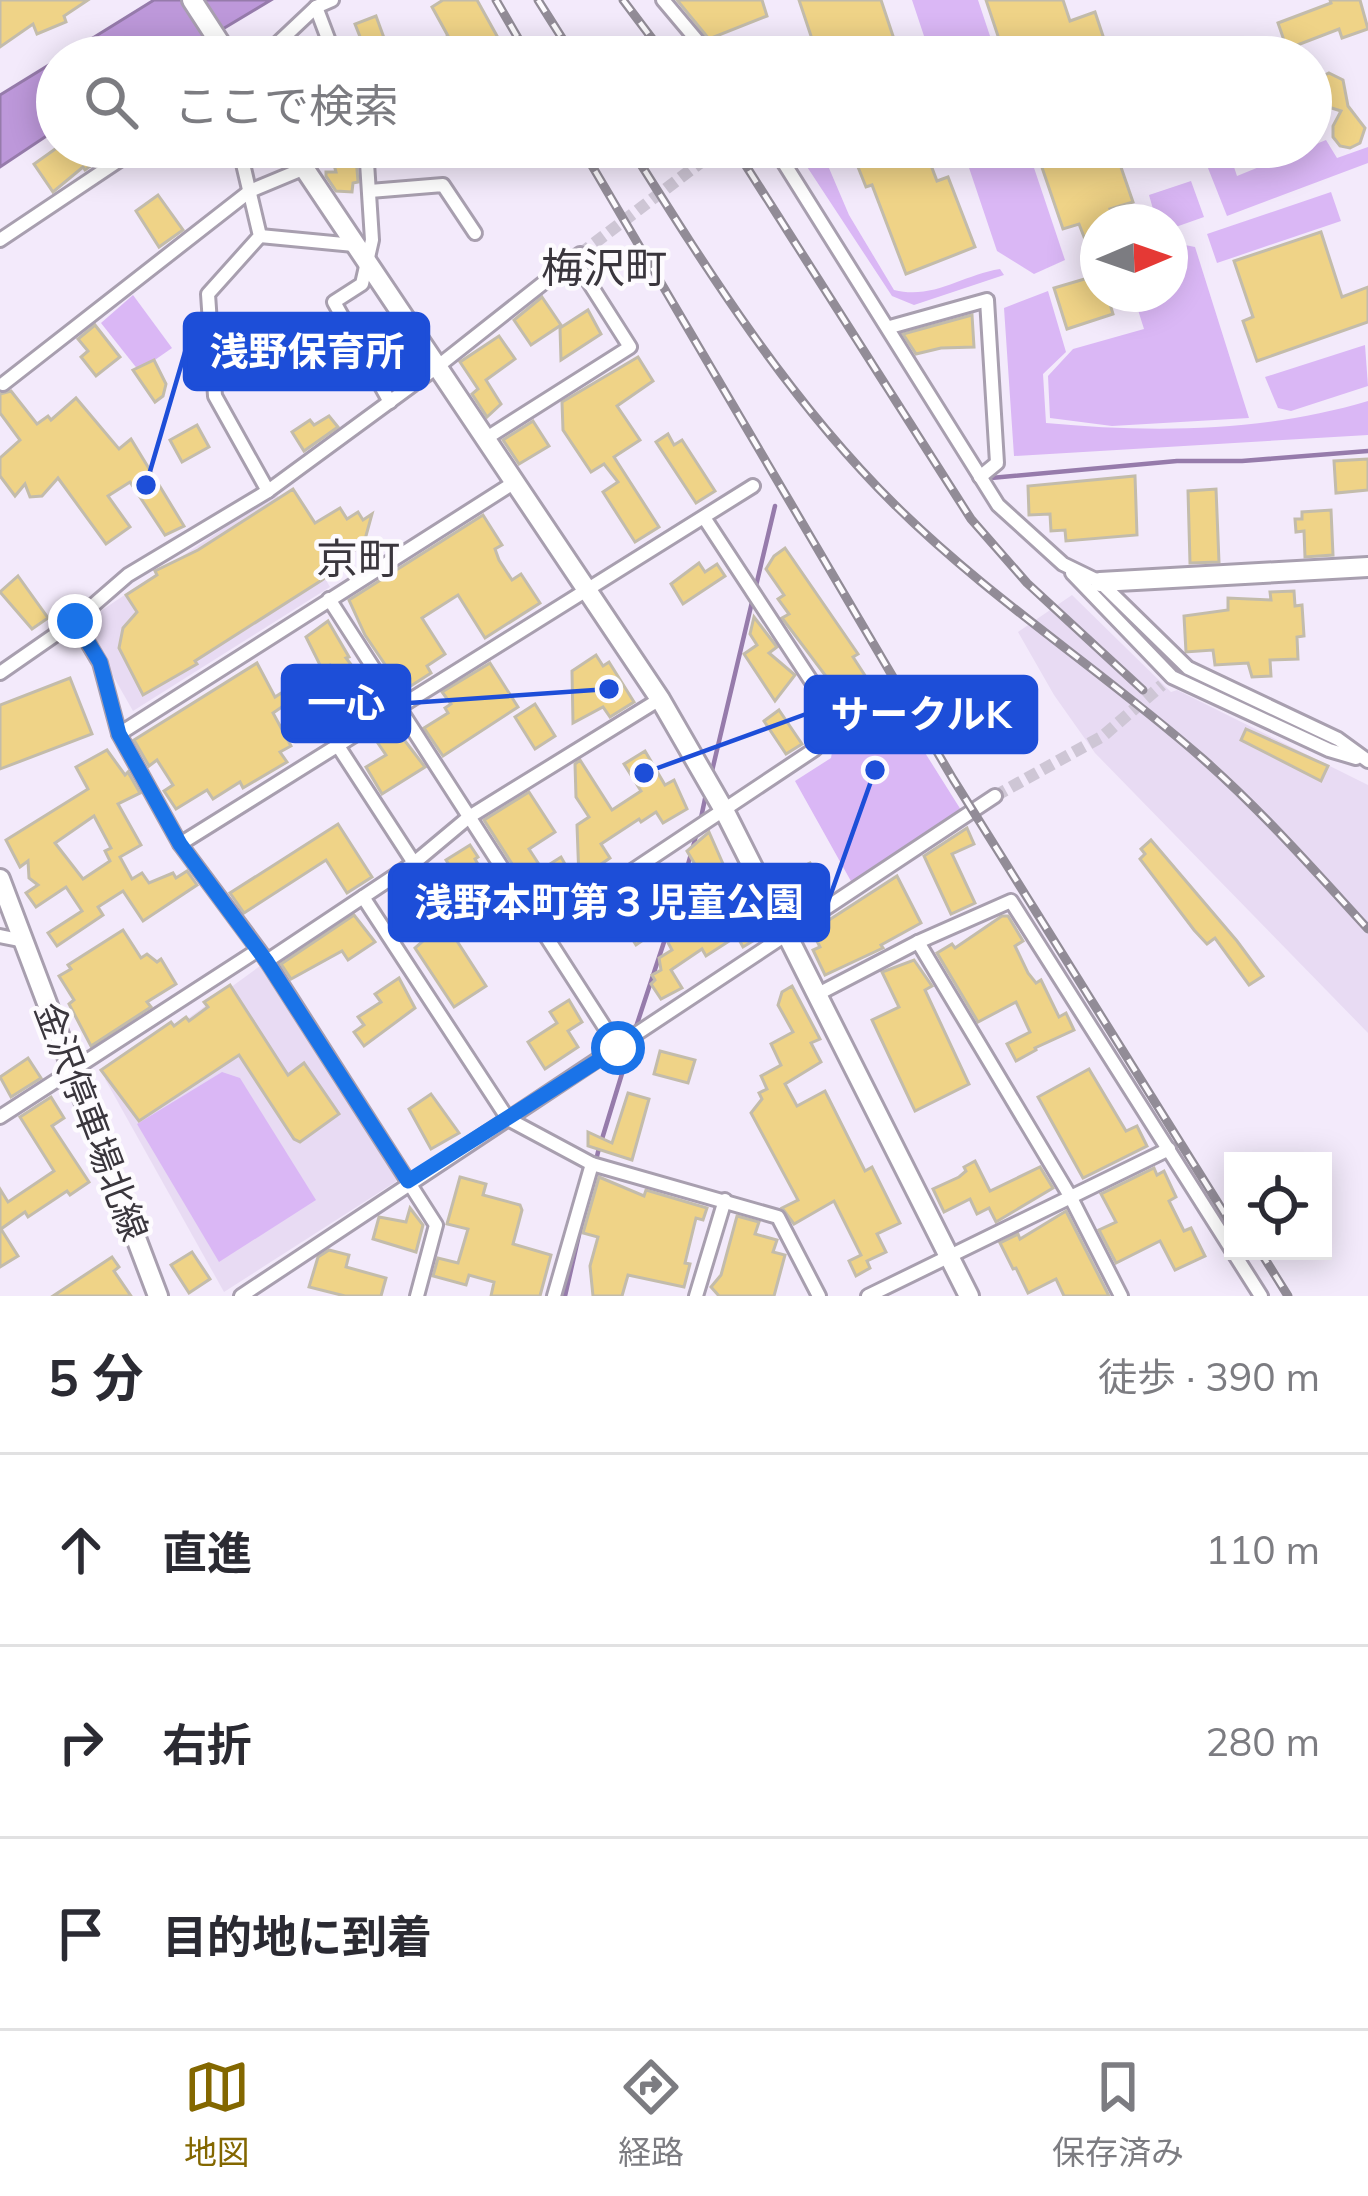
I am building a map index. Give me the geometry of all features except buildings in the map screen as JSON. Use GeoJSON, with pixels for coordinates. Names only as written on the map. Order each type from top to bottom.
{"type":"FeatureCollection","features":[{"type":"Feature","properties":{"kind":"street"},"geometry":{"type":"LineString","coordinates":[[191,0],[215,36]]}},
{"type":"Feature","properties":{"kind":"street"},"geometry":{"type":"LineString","coordinates":[[285,36],[316,7],[332,0]]}},
{"type":"Feature","properties":{"kind":"street"},"geometry":{"type":"LineString","coordinates":[[663,0],[693,36]]}},
{"type":"Feature","properties":{"kind":"street"},"geometry":{"type":"LineString","coordinates":[[316,7],[327,36]]}},
{"type":"Feature","properties":{"kind":"street"},"geometry":{"type":"LineString","coordinates":[[0,240],[108,168]]}},
{"type":"Feature","properties":{"kind":"street"},"geometry":{"type":"LineString","coordinates":[[244,168],[260,236]]}},
{"type":"Feature","properties":{"kind":"street"},"geometry":{"type":"LineString","coordinates":[[3,384],[250,191],[305,168],[660,698],[789,934],[969,1296]]}},
{"type":"Feature","properties":{"kind":"street"},"geometry":{"type":"LineString","coordinates":[[368,168],[372,240],[367,265],[362,284],[334,302],[390,402]]}},
{"type":"Feature","properties":{"kind":"street"},"geometry":{"type":"LineString","coordinates":[[788,168],[998,505],[1063,564],[1167,681],[1329,750],[1368,761]]}},
{"type":"Feature","properties":{"kind":"street"},"geometry":{"type":"LineString","coordinates":[[370,191],[443,185],[475,232]]}},
{"type":"Feature","properties":{"kind":"street"},"geometry":{"type":"LineString","coordinates":[[260,236],[354,245]]}},
{"type":"Feature","properties":{"kind":"street"},"geometry":{"type":"LineString","coordinates":[[260,236],[208,294],[214,396],[268,491]]}},
{"type":"Feature","properties":{"kind":"street"},"geometry":{"type":"LineString","coordinates":[[0,673],[75,621],[128,575],[268,491],[577,256],[630,346],[485,439]]}},
{"type":"Feature","properties":{"kind":"street"},"geometry":{"type":"LineString","coordinates":[[890,327],[986,300],[997,463],[980,477]]}},
{"type":"Feature","properties":{"kind":"street"},"geometry":{"type":"LineString","coordinates":[[119,734],[515,482]]}},
{"type":"Feature","properties":{"kind":"street"},"geometry":{"type":"LineString","coordinates":[[180,844],[753,486]]}},
{"type":"Feature","properties":{"kind":"street"},"geometry":{"type":"LineString","coordinates":[[542,931],[815,749],[823,699],[704,519]]}},
{"type":"Feature","properties":{"kind":"street"},"geometry":{"type":"LineString","coordinates":[[1063,564],[1100,582],[1188,668],[1338,739],[1368,761]]}},
{"type":"Feature","properties":{"kind":"street"},"geometry":{"type":"LineString","coordinates":[[1100,582],[1368,567]]}},
{"type":"Feature","properties":{"kind":"street"},"geometry":{"type":"LineString","coordinates":[[329,599],[618,1048]]}},
{"type":"Feature","properties":{"kind":"street"},"geometry":{"type":"LineString","coordinates":[[75,621],[100,662],[119,734],[180,844],[262,956],[436,1225],[417,1296]]}},
{"type":"Feature","properties":{"kind":"street"},"geometry":{"type":"LineString","coordinates":[[0,1117],[363,897],[469,817],[660,698]]}},
{"type":"Feature","properties":{"kind":"street"},"geometry":{"type":"LineString","coordinates":[[338,746],[414,863]]}},
{"type":"Feature","properties":{"kind":"street"},"geometry":{"type":"LineString","coordinates":[[241,1296],[995,796]]}},
{"type":"Feature","properties":{"kind":"street","name":"金沢停車場北線"},"geometry":{"type":"LineString","coordinates":[[0,879],[158,1296]]}},
{"type":"Feature","properties":{"kind":"street"},"geometry":{"type":"LineString","coordinates":[[363,897],[508,1119],[592,1164],[778,1217],[819,1296]]}},
{"type":"Feature","properties":{"kind":"street"},"geometry":{"type":"LineString","coordinates":[[818,994],[1011,901],[1262,1296]]}},
{"type":"Feature","properties":{"kind":"street"},"geometry":{"type":"LineString","coordinates":[[0,936],[24,941]]}},
{"type":"Feature","properties":{"kind":"street"},"geometry":{"type":"LineString","coordinates":[[918,942],[1070,1196],[1120,1296]]}},
{"type":"Feature","properties":{"kind":"street"},"geometry":{"type":"LineString","coordinates":[[868,1296],[1168,1149]]}},
{"type":"Feature","properties":{"kind":"street"},"geometry":{"type":"LineString","coordinates":[[554,1296],[592,1164]]}},
{"type":"Feature","properties":{"kind":"street"},"geometry":{"type":"LineString","coordinates":[[696,1296],[725,1200]]}},
{"type":"Feature","properties":{"kind":"shaded area"},"geometry":{"type":"Polygon","coordinates":[[[154,0],[271,0],[211,36],[96,36],[154,0]]]}},
{"type":"Feature","properties":{"kind":"shaded area"},"geometry":{"type":"Polygon","coordinates":[[[912,0],[978,0],[990,36],[924,36],[912,0]]]}},
{"type":"Feature","properties":{"kind":"shaded area"},"geometry":{"type":"Polygon","coordinates":[[[36,73],[36,143],[0,167],[0,95],[36,73]]]}},
{"type":"Feature","properties":{"kind":"shaded area"},"geometry":{"type":"Polygon","coordinates":[[[1368,147],[1368,163],[1227,216],[1208,168],[1234,168],[1237,176],[1257,168],[1332,168],[1332,150],[1337,158],[1368,147]]]}},
{"type":"Feature","properties":{"kind":"shaded area"},"geometry":{"type":"Polygon","coordinates":[[[808,168],[829,168],[849,215],[894,290],[922,292],[1000,269],[1004,275],[914,305],[892,296],[808,168]]]}},
{"type":"Feature","properties":{"kind":"shaded area"},"geometry":{"type":"Polygon","coordinates":[[[969,168],[1034,168],[1065,260],[1034,274],[997,251],[969,168]]]}},
{"type":"Feature","properties":{"kind":"shaded area"},"geometry":{"type":"Polygon","coordinates":[[[1191,181],[1204,217],[1188,223],[1188,204],[1152,204],[1149,195],[1191,181]]]}},
{"type":"Feature","properties":{"kind":"shaded area"},"geometry":{"type":"Polygon","coordinates":[[[1331,192],[1341,221],[1217,263],[1207,234],[1331,192]]]}},
{"type":"Feature","properties":{"kind":"shaded area"},"geometry":{"type":"Polygon","coordinates":[[[1188,246],[1195,247],[1249,418],[1112,426],[1050,418],[1048,376],[1073,349],[1144,329],[1139,312],[1188,312],[1188,246]]]}},
{"type":"Feature","properties":{"kind":"shaded area"},"geometry":{"type":"Polygon","coordinates":[[[1048,291],[1066,352],[1043,374],[1046,423],[1208,427],[1289,419],[1368,401],[1368,435],[1014,456],[1004,308],[1048,291]]]}},
{"type":"Feature","properties":{"kind":"shaded area"},"geometry":{"type":"Polygon","coordinates":[[[133,295],[172,348],[139,371],[101,323],[133,295]]]}},
{"type":"Feature","properties":{"kind":"shaded area"},"geometry":{"type":"Polygon","coordinates":[[[1365,345],[1368,386],[1291,411],[1278,408],[1265,377],[1365,345]]]}},
{"type":"Feature","properties":{"kind":"shaded area"},"geometry":{"type":"Polygon","coordinates":[[[276,493],[330,587],[133,711],[83,623],[276,493]]]}},
{"type":"Feature","properties":{"kind":"shaded area"},"geometry":{"type":"Polygon","coordinates":[[[1072,595],[1171,692],[1177,690],[1368,785],[1368,1033],[1095,753],[1054,695],[1018,632],[1072,595]]]}},
{"type":"Feature","properties":{"kind":"shaded area"},"geometry":{"type":"Polygon","coordinates":[[[878,678],[961,810],[852,883],[795,781],[831,758],[841,700],[878,678]]]}},
{"type":"Feature","properties":{"kind":"shaded area"},"geometry":{"type":"Polygon","coordinates":[[[260,966],[400,1179],[224,1292],[105,1079],[260,966]]]}},
{"type":"Feature","properties":{"kind":"shaded area"},"geometry":{"type":"Polygon","coordinates":[[[222,1072],[240,1078],[316,1200],[219,1262],[137,1124],[222,1072]]]}},
{"type":"Feature","properties":{"kind":"waterway"},"geometry":{"type":"LineString","coordinates":[[991,478],[1177,461],[1368,451]]}},
{"type":"Feature","properties":{"kind":"waterway"},"geometry":{"type":"LineString","coordinates":[[755,590],[775,506]]}},
{"type":"Feature","properties":{"kind":"waterway"},"geometry":{"type":"LineString","coordinates":[[712,771],[752,602]]}},
{"type":"Feature","properties":{"kind":"waterway"},"geometry":{"type":"LineString","coordinates":[[701,818],[706,794]]}},
{"type":"Feature","properties":{"kind":"waterway"},"geometry":{"type":"LineString","coordinates":[[683,882],[698,829]]}},
{"type":"Feature","properties":{"kind":"waterway"},"geometry":{"type":"LineString","coordinates":[[635,1030],[667,933]]}},
{"type":"Feature","properties":{"kind":"waterway"},"geometry":{"type":"LineString","coordinates":[[565,1296],[598,1152],[632,1041]]}},
{"type":"Feature","properties":{"kind":"tunnel"},"geometry":{"type":"LineString","coordinates":[[580,254],[693,168]]}},
{"type":"Feature","properties":{"kind":"tunnel"},"geometry":{"type":"LineString","coordinates":[[995,796],[1103,736],[1162,685]]}},
{"type":"Feature","properties":{"kind":"railway"},"geometry":{"type":"LineString","coordinates":[[496,0],[517,36]]}},
{"type":"Feature","properties":{"kind":"railway"},"geometry":{"type":"LineString","coordinates":[[538,0],[561,36]]}},
{"type":"Feature","properties":{"kind":"railway"},"geometry":{"type":"LineString","coordinates":[[623,0],[650,36]]}},
{"type":"Feature","properties":{"kind":"railway"},"geometry":{"type":"LineString","coordinates":[[593,168],[953,779],[1224,1213]]}},
{"type":"Feature","properties":{"kind":"railway"},"geometry":{"type":"LineString","coordinates":[[643,168],[752,333],[855,464],[969,572],[1203,759],[1368,929]]}},
{"type":"Feature","properties":{"kind":"railway"},"geometry":{"type":"LineString","coordinates":[[747,168],[971,519],[1027,583],[1143,690]]}},
{"type":"Feature","properties":{"kind":"railway"},"geometry":{"type":"LineString","coordinates":[[1266,1260],[1288,1296]]}},
{"type":"Feature","properties":{"kind":"place","name":"浅野保育所"},"geometry":{"type":"Point","coordinates":[146,485]}},
{"type":"Feature","properties":{"kind":"place","name":"一心"},"geometry":{"type":"Point","coordinates":[609,689]}},
{"type":"Feature","properties":{"kind":"place","name":"浅野本町第３児童公園"},"geometry":{"type":"Point","coordinates":[875,770]}},
{"type":"Feature","properties":{"kind":"place","name":"サークルK"},"geometry":{"type":"Point","coordinates":[644,773]}},
{"type":"Feature","properties":{"kind":"district","name":"梅沢町"},"geometry":{"type":"Point","coordinates":[604,267]}},
{"type":"Feature","properties":{"kind":"district","name":"京町"},"geometry":{"type":"Point","coordinates":[358,558]}},
{"type":"Feature","properties":{"kind":"route"},"geometry":{"type":"LineString","coordinates":[[75,621],[100,662],[119,734],[180,844],[267,962],[408,1181],[618,1048]]}}]}
